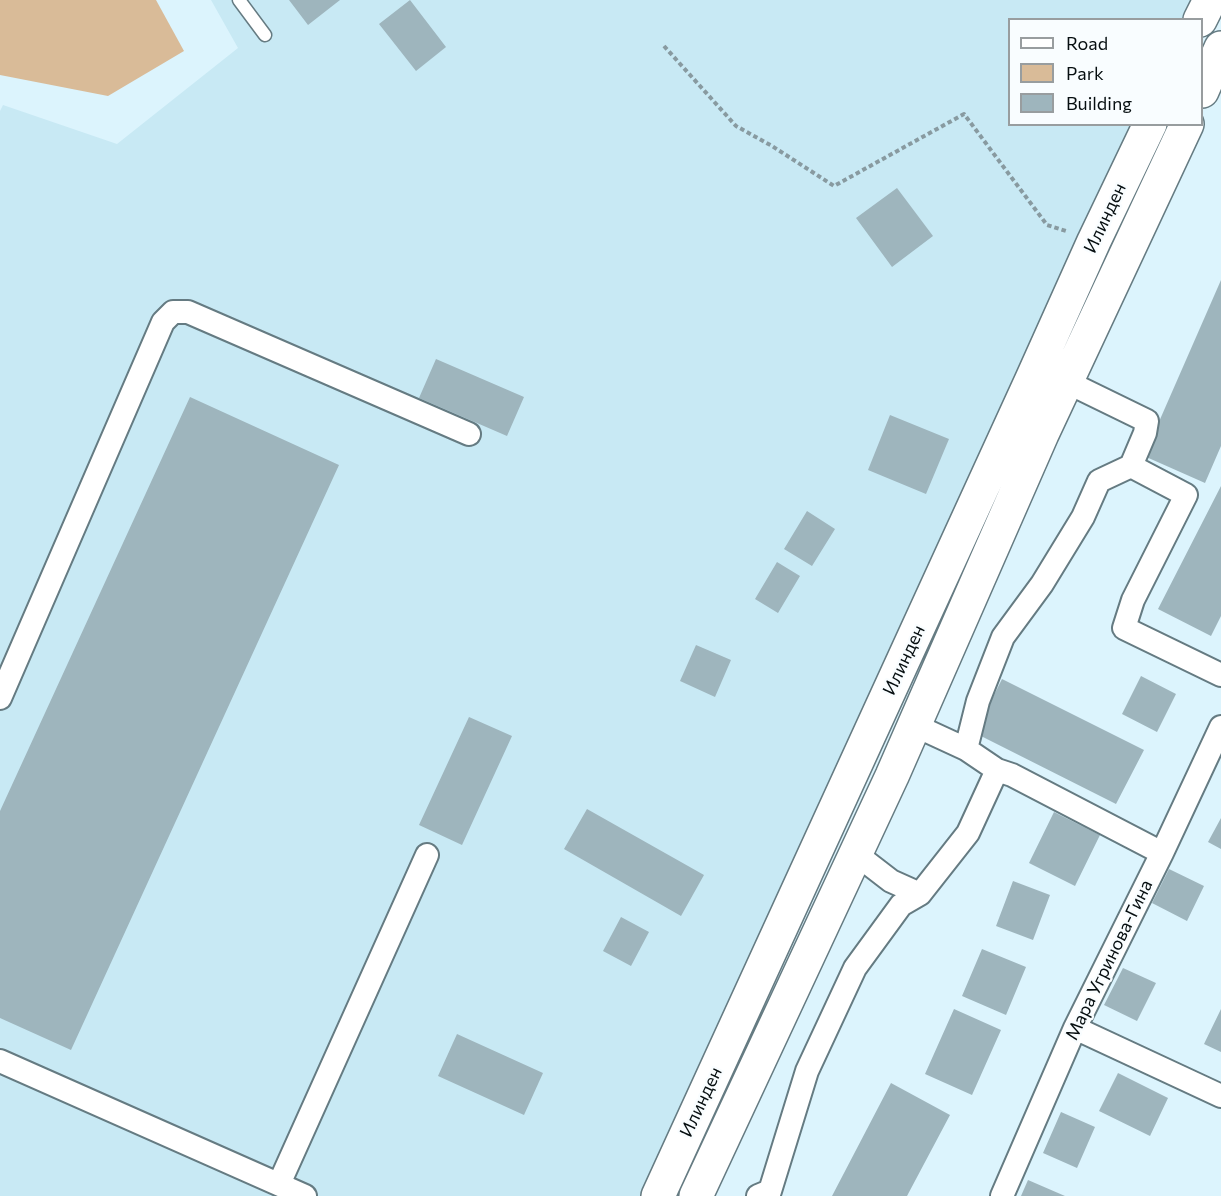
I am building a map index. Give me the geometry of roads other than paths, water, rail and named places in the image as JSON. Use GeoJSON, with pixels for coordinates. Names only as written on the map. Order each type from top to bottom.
{"type":"FeatureCollection","features":[{"type":"Feature","properties":{"kind":"main road"},"geometry":{"type":"LineString","coordinates":[[1201,18],[1210,0]]}},
{"type":"Feature","properties":{"kind":"main road"},"geometry":{"type":"LineString","coordinates":[[1203,89],[1221,48]]}},
{"type":"Feature","properties":{"kind":"main road","name":"Илинден"},"geometry":{"type":"LineString","coordinates":[[658,1196],[1023,401],[1094,241],[1149,126]]}},
{"type":"Feature","properties":{"kind":"main road","name":"Илинден"},"geometry":{"type":"LineString","coordinates":[[696,1196],[856,854],[1067,382],[1185,126]]}},
{"type":"Feature","properties":{"kind":"street"},"geometry":{"type":"LineString","coordinates":[[0,698],[167,315],[173,312],[188,312],[469,434]]}},
{"type":"Feature","properties":{"kind":"street"},"geometry":{"type":"LineString","coordinates":[[966,749],[978,700],[1003,637],[1042,584],[1083,517],[1099,481],[1131,466],[1145,433],[1147,421],[1067,382]]}},
{"type":"Feature","properties":{"kind":"street"},"geometry":{"type":"LineString","coordinates":[[1131,466],[1185,495],[1133,600],[1124,628],[1221,675]]}},
{"type":"Feature","properties":{"kind":"street"},"geometry":{"type":"LineString","coordinates":[[914,725],[966,749],[998,770],[1012,775],[1162,853]]}},
{"type":"Feature","properties":{"kind":"street","name":"Мара Угринова-Гина"},"geometry":{"type":"LineString","coordinates":[[1002,1196],[1075,1028],[1162,853],[1221,727]]}},
{"type":"Feature","properties":{"kind":"street"},"geometry":{"type":"LineString","coordinates":[[758,1196],[770,1191],[807,1071],[855,968],[902,905],[921,894],[968,833],[998,770]]}},
{"type":"Feature","properties":{"kind":"street"},"geometry":{"type":"LineString","coordinates":[[856,854],[891,881],[921,894]]}},
{"type":"Feature","properties":{"kind":"street"},"geometry":{"type":"LineString","coordinates":[[279,1184],[427,855]]}},
{"type":"Feature","properties":{"kind":"street"},"geometry":{"type":"LineString","coordinates":[[1075,1028],[1221,1096]]}},
{"type":"Feature","properties":{"kind":"street"},"geometry":{"type":"LineString","coordinates":[[0,1061],[305,1196]]}},
{"type":"Feature","properties":{"kind":"lane"},"geometry":{"type":"LineString","coordinates":[[239,0],[265,35]]}}]}
